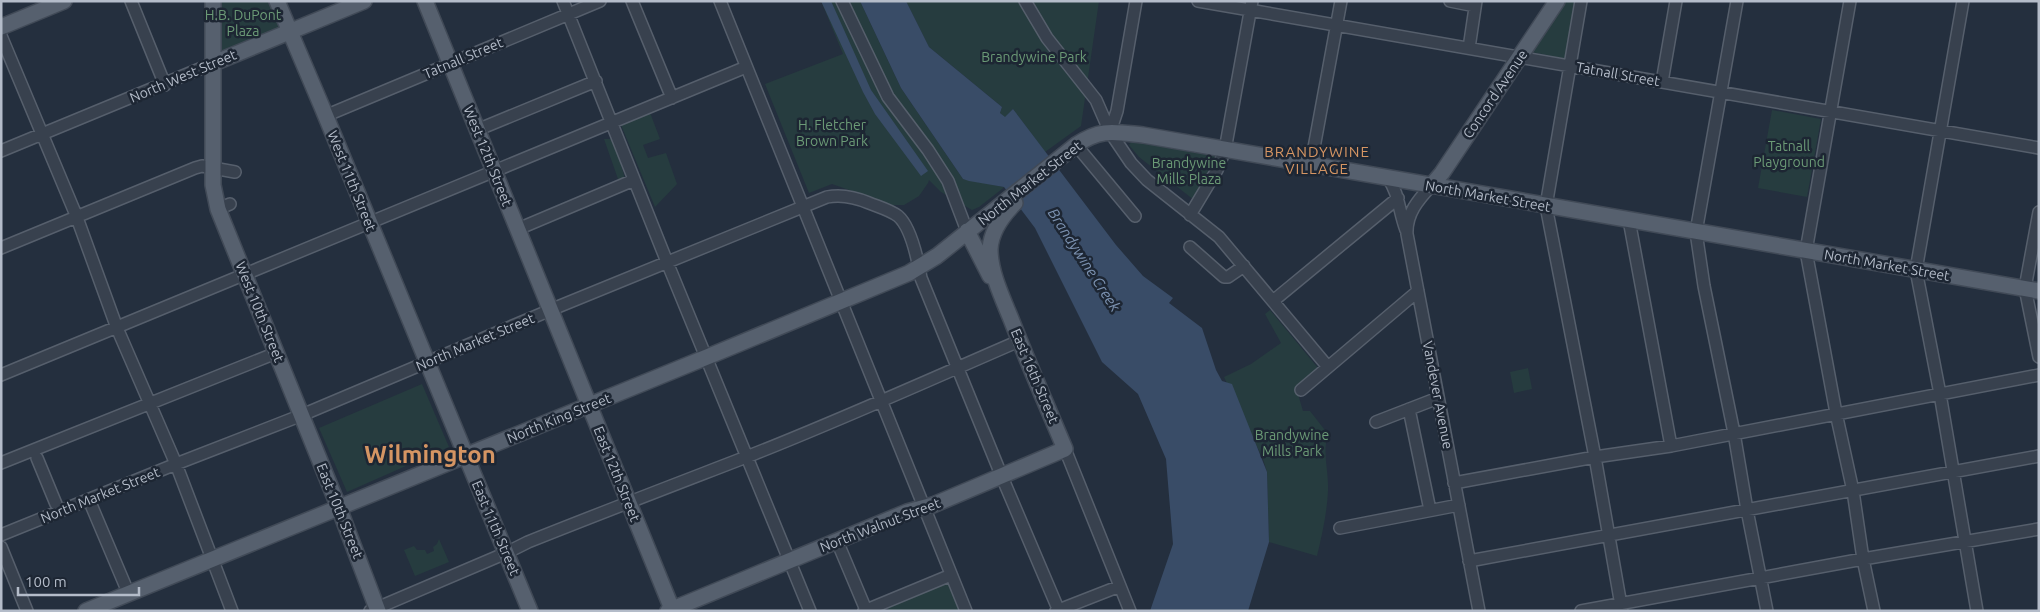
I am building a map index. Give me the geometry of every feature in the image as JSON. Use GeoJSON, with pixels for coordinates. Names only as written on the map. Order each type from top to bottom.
{"type":"FeatureCollection","features":[{"type":"Feature","properties":{"kind":"main road"},"geometry":{"type":"LineString","coordinates":[[1,27],[64,1]]}},
{"type":"Feature","properties":{"kind":"main road","name":"West 10th Street"},"geometry":{"type":"LineString","coordinates":[[213,1],[213,185],[224,207],[244,276],[302,415]]}},
{"type":"Feature","properties":{"kind":"main road","name":"West 11th Street"},"geometry":{"type":"LineString","coordinates":[[277,1],[426,362]]}},
{"type":"Feature","properties":{"kind":"main road","name":"North West Street"},"geometry":{"type":"LineString","coordinates":[[214,63],[364,1]]}},
{"type":"Feature","properties":{"kind":"main road","name":"West 12th Street"},"geometry":{"type":"LineString","coordinates":[[425,1],[551,310]]}},
{"type":"Feature","properties":{"kind":"main road","name":"Concord Avenue"},"geometry":{"type":"LineString","coordinates":[[1431,186],[1442,173],[1557,1]]}},
{"type":"Feature","properties":{"kind":"main road","name":"North Market Street"},"geometry":{"type":"LineString","coordinates":[[967,231],[1005,207],[1067,152],[1095,134],[1110,132],[1143,135],[2032,290]]}},
{"type":"Feature","properties":{"kind":"main road","name":"East 16th Street"},"geometry":{"type":"LineString","coordinates":[[1005,207],[990,248],[993,268],[1019,341],[1065,449]]}},
{"type":"Feature","properties":{"kind":"main road"},"geometry":{"type":"LineString","coordinates":[[967,231],[1002,297]]}},
{"type":"Feature","properties":{"kind":"main road","name":"North King Street"},"geometry":{"type":"LineString","coordinates":[[86,611],[841,302],[919,267],[937,256],[967,231]]}},
{"type":"Feature","properties":{"kind":"main road","name":"East 12th Street"},"geometry":{"type":"LineString","coordinates":[[551,310],[671,610]]}},
{"type":"Feature","properties":{"kind":"main road","name":"East 11th Street"},"geometry":{"type":"LineString","coordinates":[[426,362],[530,611]]}},
{"type":"Feature","properties":{"kind":"main road","name":"East 10th Street"},"geometry":{"type":"LineString","coordinates":[[302,415],[339,508],[376,610]]}},
{"type":"Feature","properties":{"kind":"main road","name":"North Walnut Street"},"geometry":{"type":"LineString","coordinates":[[671,610],[837,540],[1002,477],[1065,449]]}},
{"type":"Feature","properties":{"kind":"street"},"geometry":{"type":"LineString","coordinates":[[131,1],[165,85]]}},
{"type":"Feature","properties":{"kind":"street"},"geometry":{"type":"LineString","coordinates":[[563,1],[667,262],[810,611]]}},
{"type":"Feature","properties":{"kind":"street","name":"Tatnall Street"},"geometry":{"type":"LineString","coordinates":[[326,116],[600,1]]}},
{"type":"Feature","properties":{"kind":"street"},"geometry":{"type":"LineString","coordinates":[[632,1],[672,98]]}},
{"type":"Feature","properties":{"kind":"street"},"geometry":{"type":"LineString","coordinates":[[720,1],[966,611]]}},
{"type":"Feature","properties":{"kind":"street"},"geometry":{"type":"LineString","coordinates":[[842,1],[888,97],[928,150],[948,181],[967,231]]}},
{"type":"Feature","properties":{"kind":"street"},"geometry":{"type":"LineString","coordinates":[[1025,1],[1047,38],[1096,100],[1110,132],[1131,162],[1147,180],[1219,237],[1328,367]]}},
{"type":"Feature","properties":{"kind":"street"},"geometry":{"type":"LineString","coordinates":[[1110,132],[1117,111],[1136,1]]}},
{"type":"Feature","properties":{"kind":"street","name":"Tatnall Street"},"geometry":{"type":"LineString","coordinates":[[1198,1],[1251,6],[1337,25],[2039,148]]}},
{"type":"Feature","properties":{"kind":"street"},"geometry":{"type":"LineString","coordinates":[[1311,164],[1341,1]]}},
{"type":"Feature","properties":{"kind":"street"},"geometry":{"type":"LineString","coordinates":[[1450,1],[1476,4],[1469,48]]}},
{"type":"Feature","properties":{"kind":"street"},"geometry":{"type":"LineString","coordinates":[[1581,1],[1546,206],[1595,456],[1621,607]]}},
{"type":"Feature","properties":{"kind":"street"},"geometry":{"type":"LineString","coordinates":[[1662,82],[1676,1]]}},
{"type":"Feature","properties":{"kind":"street"},"geometry":{"type":"LineString","coordinates":[[1737,1],[1696,232],[1704,286],[1767,611]]}},
{"type":"Feature","properties":{"kind":"street"},"geometry":{"type":"LineString","coordinates":[[1850,1],[1806,251],[1836,414],[1853,491],[1863,558],[1874,611]]}},
{"type":"Feature","properties":{"kind":"street"},"geometry":{"type":"LineString","coordinates":[[1963,1],[1916,270],[1940,394],[1977,611]]}},
{"type":"Feature","properties":{"kind":"street"},"geometry":{"type":"LineString","coordinates":[[1190,215],[1217,170],[1225,150],[1251,6]]}},
{"type":"Feature","properties":{"kind":"street"},"geometry":{"type":"LineString","coordinates":[[1,36],[76,215],[117,328],[176,464],[232,611]]}},
{"type":"Feature","properties":{"kind":"street","name":"North West Street"},"geometry":{"type":"LineString","coordinates":[[1,151],[165,85],[214,63]]}},
{"type":"Feature","properties":{"kind":"street"},"geometry":{"type":"LineString","coordinates":[[1,375],[746,67]]}},
{"type":"Feature","properties":{"kind":"street"},"geometry":{"type":"LineString","coordinates":[[477,130],[596,82]]}},
{"type":"Feature","properties":{"kind":"street"},"geometry":{"type":"LineString","coordinates":[[1067,152],[1135,216]]}},
{"type":"Feature","properties":{"kind":"street"},"geometry":{"type":"LineString","coordinates":[[1,248],[76,215],[195,168],[202,166],[235,172]]}},
{"type":"Feature","properties":{"kind":"street"},"geometry":{"type":"LineString","coordinates":[[1388,178],[1395,188],[1401,217],[1407,234]]}},
{"type":"Feature","properties":{"kind":"street"},"geometry":{"type":"LineString","coordinates":[[518,229],[634,180]]}},
{"type":"Feature","properties":{"kind":"street","name":"Vandever Avenue"},"geometry":{"type":"LineString","coordinates":[[1431,186],[1419,199],[1409,215],[1407,234],[1479,611]]}},
{"type":"Feature","properties":{"kind":"street","name":"North Market Street"},"geometry":{"type":"LineString","coordinates":[[1,535],[302,415],[667,262],[828,197],[843,195],[865,201],[892,212],[903,222],[914,249],[921,278],[1058,610]]}},
{"type":"Feature","properties":{"kind":"street"},"geometry":{"type":"LineString","coordinates":[[1273,301],[1398,198]]}},
{"type":"Feature","properties":{"kind":"street"},"geometry":{"type":"LineString","coordinates":[[2039,212],[2032,290],[2039,357]]}},
{"type":"Feature","properties":{"kind":"street"},"geometry":{"type":"LineString","coordinates":[[1628,220],[1671,446]]}},
{"type":"Feature","properties":{"kind":"street"},"geometry":{"type":"LineString","coordinates":[[1190,247],[1224,277],[1228,277],[1244,266]]}},
{"type":"Feature","properties":{"kind":"street"},"geometry":{"type":"LineString","coordinates":[[1301,390],[1418,291]]}},
{"type":"Feature","properties":{"kind":"street"},"geometry":{"type":"LineString","coordinates":[[376,610],[528,542],[747,456],[881,401],[1019,341]]}},
{"type":"Feature","properties":{"kind":"street"},"geometry":{"type":"LineString","coordinates":[[1,464],[150,402],[276,353]]}},
{"type":"Feature","properties":{"kind":"street"},"geometry":{"type":"LineString","coordinates":[[1454,483],[1595,456],[1671,446],[2039,375]]}},
{"type":"Feature","properties":{"kind":"street"},"geometry":{"type":"LineString","coordinates":[[1376,422],[1438,398]]}},
{"type":"Feature","properties":{"kind":"street"},"geometry":{"type":"LineString","coordinates":[[1409,409],[1430,510]]}},
{"type":"Feature","properties":{"kind":"street","name":"East 16th Street"},"geometry":{"type":"LineString","coordinates":[[1065,449],[1130,611]]}},
{"type":"Feature","properties":{"kind":"street"},"geometry":{"type":"LineString","coordinates":[[1469,561],[2039,456]]}},
{"type":"Feature","properties":{"kind":"street"},"geometry":{"type":"LineString","coordinates":[[37,458],[56,504]]}},
{"type":"Feature","properties":{"kind":"street"},"geometry":{"type":"LineString","coordinates":[[1340,528],[1459,505]]}},
{"type":"Feature","properties":{"kind":"street"},"geometry":{"type":"LineString","coordinates":[[92,507],[125,585]]}},
{"type":"Feature","properties":{"kind":"street"},"geometry":{"type":"LineString","coordinates":[[1581,611],[1621,607],[1863,558],[2039,529]]}},
{"type":"Feature","properties":{"kind":"street"},"geometry":{"type":"LineString","coordinates":[[837,540],[865,610],[951,575]]}},
{"type":"Feature","properties":{"kind":"street"},"geometry":{"type":"LineString","coordinates":[[1,547],[27,611]]}},
{"type":"Feature","properties":{"kind":"street"},"geometry":{"type":"LineString","coordinates":[[1058,610],[1120,586]]}},
{"type":"Feature","properties":{"kind":"green space","name":"H.B. DuPont Plaza"},"geometry":{"type":"Polygon","coordinates":[[[220,1],[273,1],[280,18],[280,29],[230,52],[221,50],[220,1]]]}},
{"type":"Feature","properties":{"kind":"green space","name":"H. Fletcher Brown Park"},"geometry":{"type":"Polygon","coordinates":[[[821,1],[860,1],[901,88],[963,179],[1004,187],[1002,189],[979,207],[972,210],[941,192],[929,180],[919,196],[904,205],[892,205],[832,184],[809,193],[765,84],[843,54],[821,1]]]}},
{"type":"Feature","properties":{"kind":"green space","name":"Brandywine Park"},"geometry":{"type":"Polygon","coordinates":[[[906,1],[1099,1],[1081,126],[1045,152],[1013,109],[1005,118],[1000,113],[1002,107],[929,47],[906,1]]]}},
{"type":"Feature","properties":{"kind":"green space"},"geometry":{"type":"Polygon","coordinates":[[[1566,1],[1576,1],[1567,59],[1532,52],[1566,1]]]}},
{"type":"Feature","properties":{"kind":"green space"},"geometry":{"type":"Polygon","coordinates":[[[649,110],[660,139],[643,145],[648,158],[666,153],[677,184],[655,207],[621,125],[649,110]]]}},
{"type":"Feature","properties":{"kind":"green space","name":"Tatnall Playground"},"geometry":{"type":"Polygon","coordinates":[[[1772,110],[1821,119],[1807,197],[1758,188],[1772,110]]]}},
{"type":"Feature","properties":{"kind":"green space"},"geometry":{"type":"Polygon","coordinates":[[[604,139],[614,139],[625,179],[622,181],[618,179],[604,139]]]}},
{"type":"Feature","properties":{"kind":"green space","name":"Brandywine Mills Plaza"},"geometry":{"type":"Polygon","coordinates":[[[1132,141],[1219,157],[1194,200],[1139,157],[1129,145],[1132,141]]]}},
{"type":"Feature","properties":{"kind":"green space","name":"Brandywine Mills Park"},"geometry":{"type":"Polygon","coordinates":[[[1270,310],[1318,368],[1296,387],[1303,411],[1310,411],[1328,434],[1326,441],[1327,499],[1317,556],[1269,542],[1267,472],[1263,459],[1224,377],[1251,364],[1281,343],[1265,314],[1270,310]]]}},
{"type":"Feature","properties":{"kind":"green space"},"geometry":{"type":"Polygon","coordinates":[[[1528,368],[1532,389],[1514,393],[1510,372],[1528,368]]]}},
{"type":"Feature","properties":{"kind":"green space"},"geometry":{"type":"Polygon","coordinates":[[[422,384],[449,447],[347,492],[319,428],[422,384]]]}},
{"type":"Feature","properties":{"kind":"green space"},"geometry":{"type":"Polygon","coordinates":[[[439,539],[449,562],[415,576],[404,550],[414,546],[417,550],[425,550],[427,554],[434,551],[433,547],[439,539]]]}},
{"type":"Feature","properties":{"kind":"green space"},"geometry":{"type":"Polygon","coordinates":[[[951,575],[966,611],[889,611],[885,602],[951,575]]]}},
{"type":"Feature","properties":{"kind":"water"},"geometry":{"type":"Polygon","coordinates":[[[821,1],[831,1],[871,90],[928,171],[921,176],[875,114],[821,1]]]}},
{"type":"Feature","properties":{"kind":"water","name":"Brandywine Creek"},"geometry":{"type":"Polygon","coordinates":[[[860,1],[906,1],[929,47],[1002,107],[1000,113],[1005,117],[1013,109],[1116,245],[1143,276],[1173,298],[1169,303],[1202,328],[1216,370],[1222,381],[1232,384],[1267,472],[1269,542],[1248,611],[1150,611],[1173,544],[1166,459],[1138,394],[1102,362],[1035,228],[1004,187],[963,179],[901,88],[860,1]]]}},
{"type":"Feature","properties":{"kind":"district","name":"BRANDYWINE VILLAGE"},"geometry":{"type":"Point","coordinates":[1317,160]}},
{"type":"Feature","properties":{"kind":"district","name":"Wilmington"},"geometry":{"type":"Point","coordinates":[430,455]}}]}
